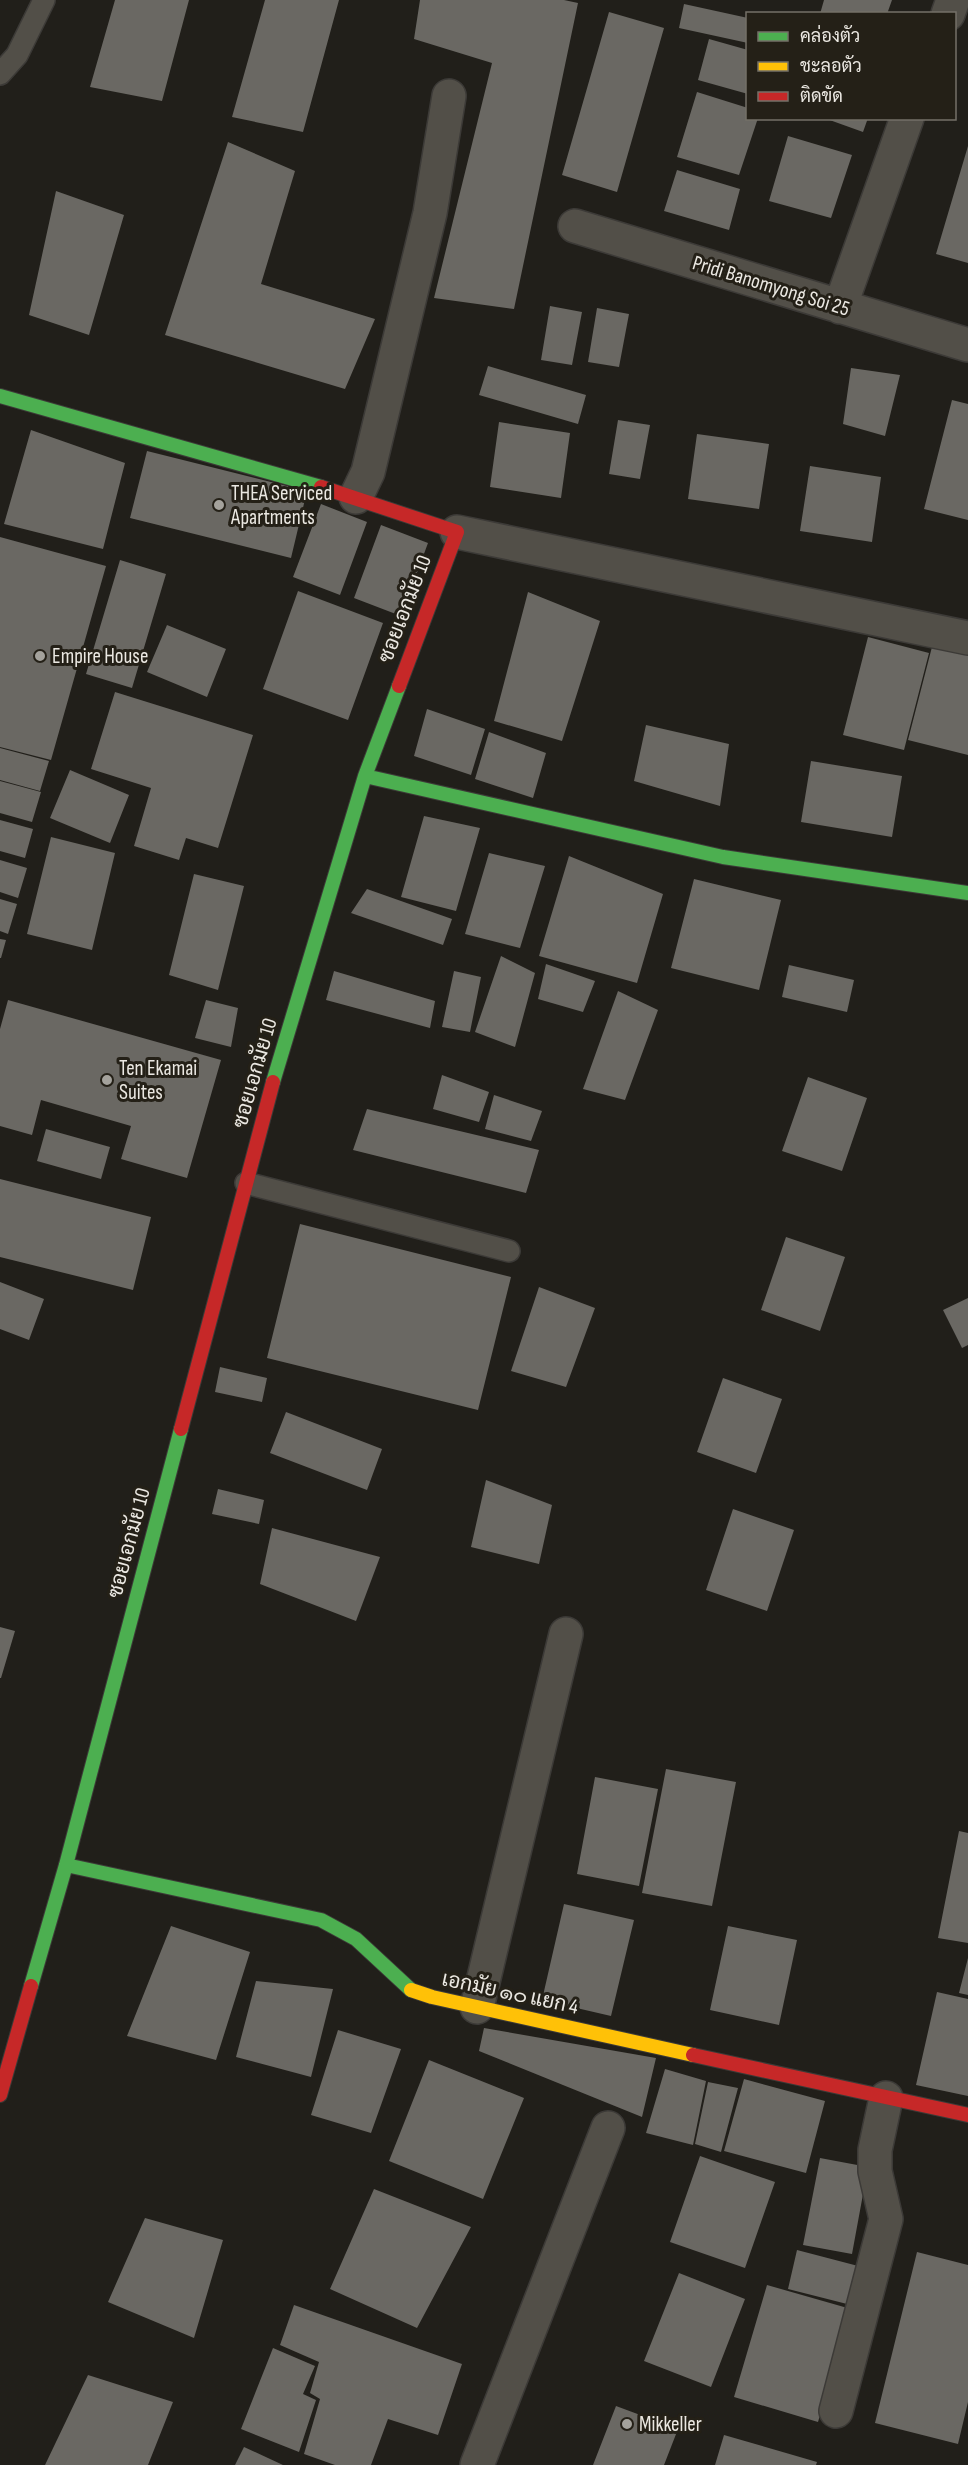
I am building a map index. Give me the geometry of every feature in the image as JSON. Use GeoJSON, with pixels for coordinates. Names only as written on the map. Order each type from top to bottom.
{"type":"FeatureCollection","features":[{"type":"Feature","properties":{"kind":"street"},"geometry":{"type":"LineString","coordinates":[[356,497],[368,472],[430,213],[449,96]]}},
{"type":"Feature","properties":{"kind":"street"},"geometry":{"type":"LineString","coordinates":[[840,307],[906,120]]}},
{"type":"Feature","properties":{"kind":"street","name":"Pridi Banomyong Soi 25"},"geometry":{"type":"LineString","coordinates":[[575,226],[968,345]]}},
{"type":"Feature","properties":{"kind":"street"},"geometry":{"type":"LineString","coordinates":[[0,396],[356,497],[457,532],[968,638]]}},
{"type":"Feature","properties":{"kind":"street","name":"ซอยเอกมัย 10"},"geometry":{"type":"LineString","coordinates":[[0,2095],[66,1865],[272,1084],[364,776],[457,532]]}},
{"type":"Feature","properties":{"kind":"street"},"geometry":{"type":"LineString","coordinates":[[364,776],[723,857],[968,893]]}},
{"type":"Feature","properties":{"kind":"street"},"geometry":{"type":"LineString","coordinates":[[477,2007],[566,1634]]}},
{"type":"Feature","properties":{"kind":"street","name":"เอกมัย ๑๐ แยก 4"},"geometry":{"type":"LineString","coordinates":[[66,1865],[321,1920],[356,1939],[411,1990],[477,2007],[968,2115]]}},
{"type":"Feature","properties":{"kind":"street"},"geometry":{"type":"LineString","coordinates":[[836,2411],[886,2219],[875,2171],[875,2150],[886,2098]]}},
{"type":"Feature","properties":{"kind":"street"},"geometry":{"type":"LineString","coordinates":[[477,2465],[608,2128]]}},
{"type":"Feature","properties":{"kind":"lane"},"geometry":{"type":"LineString","coordinates":[[0,74],[17,56],[44,0]]}},
{"type":"Feature","properties":{"kind":"lane"},"geometry":{"type":"LineString","coordinates":[[246,1183],[509,1251]]}},
{"type":"Feature","properties":{"kind":"building"},"geometry":{"type":"Polygon","coordinates":[[[115,0],[189,0],[162,101],[90,87],[115,0]]]}},
{"type":"Feature","properties":{"kind":"building"},"geometry":{"type":"Polygon","coordinates":[[[265,0],[339,0],[303,132],[232,117],[265,0]]]}},
{"type":"Feature","properties":{"kind":"building"},"geometry":{"type":"Polygon","coordinates":[[[420,0],[564,0],[578,3],[514,309],[434,298],[492,63],[414,39],[420,0]]]}},
{"type":"Feature","properties":{"kind":"building"},"geometry":{"type":"Polygon","coordinates":[[[824,0],[892,0],[888,12],[821,12],[824,0]]]}},
{"type":"Feature","properties":{"kind":"building"},"geometry":{"type":"Polygon","coordinates":[[[684,4],[746,18],[746,43],[679,28],[684,4]]]}},
{"type":"Feature","properties":{"kind":"building"},"geometry":{"type":"Polygon","coordinates":[[[609,12],[664,28],[617,192],[562,175],[609,12]]]}},
{"type":"Feature","properties":{"kind":"building"},"geometry":{"type":"Polygon","coordinates":[[[709,39],[746,49],[746,93],[698,80],[709,39]]]}},
{"type":"Feature","properties":{"kind":"building"},"geometry":{"type":"Polygon","coordinates":[[[697,92],[746,107],[746,120],[757,120],[739,175],[677,157],[697,92]]]}},
{"type":"Feature","properties":{"kind":"building"},"geometry":{"type":"Polygon","coordinates":[[[830,120],[867,120],[863,132],[830,120]]]}},
{"type":"Feature","properties":{"kind":"building"},"geometry":{"type":"Polygon","coordinates":[[[788,136],[852,155],[831,218],[769,201],[788,136]]]}},
{"type":"Feature","properties":{"kind":"building"},"geometry":{"type":"Polygon","coordinates":[[[228,142],[295,171],[261,284],[375,319],[345,389],[165,335],[228,142]]]}},
{"type":"Feature","properties":{"kind":"building"},"geometry":{"type":"Polygon","coordinates":[[[968,146],[968,263],[936,254],[968,146]]]}},
{"type":"Feature","properties":{"kind":"building"},"geometry":{"type":"Polygon","coordinates":[[[677,170],[740,189],[729,230],[664,211],[677,170]]]}},
{"type":"Feature","properties":{"kind":"building"},"geometry":{"type":"Polygon","coordinates":[[[56,191],[124,215],[89,335],[29,315],[56,191]]]}},
{"type":"Feature","properties":{"kind":"building"},"geometry":{"type":"Polygon","coordinates":[[[550,306],[582,312],[572,365],[541,360],[550,306]]]}},
{"type":"Feature","properties":{"kind":"building"},"geometry":{"type":"Polygon","coordinates":[[[597,308],[629,314],[619,367],[588,362],[597,308]]]}},
{"type":"Feature","properties":{"kind":"building"},"geometry":{"type":"Polygon","coordinates":[[[488,366],[586,395],[578,424],[479,395],[488,366]]]}},
{"type":"Feature","properties":{"kind":"building"},"geometry":{"type":"Polygon","coordinates":[[[851,368],[900,375],[885,436],[843,424],[851,368]]]}},
{"type":"Feature","properties":{"kind":"building"},"geometry":{"type":"Polygon","coordinates":[[[952,400],[968,404],[968,520],[924,509],[952,400]]]}},
{"type":"Feature","properties":{"kind":"building"},"geometry":{"type":"Polygon","coordinates":[[[618,420],[650,425],[640,479],[609,474],[618,420]]]}},
{"type":"Feature","properties":{"kind":"building"},"geometry":{"type":"Polygon","coordinates":[[[499,422],[570,433],[561,498],[490,487],[499,422]]]}},
{"type":"Feature","properties":{"kind":"building"},"geometry":{"type":"Polygon","coordinates":[[[31,430],[125,463],[103,549],[4,524],[31,430]]]}},
{"type":"Feature","properties":{"kind":"building"},"geometry":{"type":"Polygon","coordinates":[[[697,434],[769,444],[759,509],[688,499],[697,434]]]}},
{"type":"Feature","properties":{"kind":"building","name":"THEA Serviced Apartments"},"geometry":{"type":"Polygon","coordinates":[[[147,451],[307,491],[291,558],[130,518],[147,451]]]}},
{"type":"Feature","properties":{"kind":"building"},"geometry":{"type":"Polygon","coordinates":[[[810,466],[881,477],[872,542],[800,531],[810,466]]]}},
{"type":"Feature","properties":{"kind":"building"},"geometry":{"type":"Polygon","coordinates":[[[321,504],[367,522],[340,595],[293,577],[321,504]]]}},
{"type":"Feature","properties":{"kind":"building"},"geometry":{"type":"Polygon","coordinates":[[[381,525],[428,543],[401,616],[354,598],[381,525]]]}},
{"type":"Feature","properties":{"kind":"building","name":"Empire House"},"geometry":{"type":"Polygon","coordinates":[[[0,537],[106,566],[51,760],[0,747],[0,537]]]}},
{"type":"Feature","properties":{"kind":"building"},"geometry":{"type":"Polygon","coordinates":[[[120,560],[166,574],[132,688],[86,674],[120,560]]]}},
{"type":"Feature","properties":{"kind":"building"},"geometry":{"type":"Polygon","coordinates":[[[298,591],[383,623],[348,720],[263,689],[298,591]]]}},
{"type":"Feature","properties":{"kind":"building"},"geometry":{"type":"Polygon","coordinates":[[[528,592],[600,621],[562,741],[494,721],[528,592]]]}},
{"type":"Feature","properties":{"kind":"building"},"geometry":{"type":"Polygon","coordinates":[[[167,625],[226,649],[207,697],[147,672],[167,625]]]}},
{"type":"Feature","properties":{"kind":"building"},"geometry":{"type":"Polygon","coordinates":[[[868,637],[929,653],[904,750],[843,735],[868,637]]]}},
{"type":"Feature","properties":{"kind":"building"},"geometry":{"type":"Polygon","coordinates":[[[933,643],[968,652],[968,755],[908,740],[933,643]]]}},
{"type":"Feature","properties":{"kind":"building"},"geometry":{"type":"Polygon","coordinates":[[[115,692],[253,735],[218,848],[186,838],[179,860],[134,846],[151,788],[91,769],[115,692]]]}},
{"type":"Feature","properties":{"kind":"building"},"geometry":{"type":"Polygon","coordinates":[[[427,709],[485,729],[471,775],[414,756],[427,709]]]}},
{"type":"Feature","properties":{"kind":"building"},"geometry":{"type":"Polygon","coordinates":[[[646,725],[729,744],[720,806],[634,781],[646,725]]]}},
{"type":"Feature","properties":{"kind":"building"},"geometry":{"type":"Polygon","coordinates":[[[489,732],[546,753],[533,798],[475,779],[489,732]]]}},
{"type":"Feature","properties":{"kind":"building"},"geometry":{"type":"Polygon","coordinates":[[[0,748],[49,761],[40,791],[0,780],[0,748]]]}},
{"type":"Feature","properties":{"kind":"building"},"geometry":{"type":"Polygon","coordinates":[[[811,761],[902,776],[892,837],[801,822],[811,761]]]}},
{"type":"Feature","properties":{"kind":"building"},"geometry":{"type":"Polygon","coordinates":[[[70,770],[129,795],[110,843],[50,818],[70,770]]]}},
{"type":"Feature","properties":{"kind":"building"},"geometry":{"type":"Polygon","coordinates":[[[0,781],[41,792],[32,822],[0,813],[0,781]]]}},
{"type":"Feature","properties":{"kind":"building"},"geometry":{"type":"Polygon","coordinates":[[[424,816],[480,828],[456,911],[401,897],[424,816]]]}},
{"type":"Feature","properties":{"kind":"building"},"geometry":{"type":"Polygon","coordinates":[[[0,820],[33,829],[25,858],[0,851],[0,820]]]}},
{"type":"Feature","properties":{"kind":"building"},"geometry":{"type":"Polygon","coordinates":[[[51,837],[115,853],[92,950],[27,934],[51,837]]]}},
{"type":"Feature","properties":{"kind":"building"},"geometry":{"type":"Polygon","coordinates":[[[489,853],[545,866],[520,948],[465,934],[489,853]]]}},
{"type":"Feature","properties":{"kind":"building"},"geometry":{"type":"Polygon","coordinates":[[[569,856],[663,894],[637,983],[539,956],[569,856]]]}},
{"type":"Feature","properties":{"kind":"building"},"geometry":{"type":"Polygon","coordinates":[[[0,860],[27,868],[18,898],[0,892],[0,860]]]}},
{"type":"Feature","properties":{"kind":"building"},"geometry":{"type":"Polygon","coordinates":[[[194,874],[244,886],[218,990],[169,975],[194,874]]]}},
{"type":"Feature","properties":{"kind":"building"},"geometry":{"type":"Polygon","coordinates":[[[694,879],[781,900],[759,990],[671,968],[694,879]]]}},
{"type":"Feature","properties":{"kind":"building"},"geometry":{"type":"Polygon","coordinates":[[[367,889],[452,919],[443,945],[351,913],[367,889]]]}},
{"type":"Feature","properties":{"kind":"building"},"geometry":{"type":"Polygon","coordinates":[[[0,899],[17,904],[8,934],[0,931],[0,899]]]}},
{"type":"Feature","properties":{"kind":"building"},"geometry":{"type":"Polygon","coordinates":[[[0,939],[6,940],[1,958],[0,958],[0,939]]]}},
{"type":"Feature","properties":{"kind":"building"},"geometry":{"type":"Polygon","coordinates":[[[501,956],[535,973],[515,1047],[475,1032],[501,956]]]}},
{"type":"Feature","properties":{"kind":"building"},"geometry":{"type":"Polygon","coordinates":[[[546,964],[595,981],[583,1012],[538,999],[546,964]]]}},
{"type":"Feature","properties":{"kind":"building"},"geometry":{"type":"Polygon","coordinates":[[[789,965],[854,980],[847,1012],[782,997],[789,965]]]}},
{"type":"Feature","properties":{"kind":"building"},"geometry":{"type":"Polygon","coordinates":[[[334,971],[435,1001],[430,1028],[326,1000],[334,971]]]}},
{"type":"Feature","properties":{"kind":"building"},"geometry":{"type":"Polygon","coordinates":[[[454,971],[481,977],[470,1032],[442,1027],[454,971]]]}},
{"type":"Feature","properties":{"kind":"building"},"geometry":{"type":"Polygon","coordinates":[[[618,991],[658,1010],[625,1100],[583,1089],[618,991]]]}},
{"type":"Feature","properties":{"kind":"building","name":"Ten Ekamai Suites"},"geometry":{"type":"Polygon","coordinates":[[[8,1000],[221,1060],[187,1178],[121,1159],[131,1126],[41,1100],[32,1135],[0,1126],[0,1029],[8,1000]]]}},
{"type":"Feature","properties":{"kind":"building"},"geometry":{"type":"Polygon","coordinates":[[[206,1000],[238,1008],[231,1047],[195,1038],[206,1000]]]}},
{"type":"Feature","properties":{"kind":"building"},"geometry":{"type":"Polygon","coordinates":[[[442,1075],[489,1092],[479,1122],[433,1109],[442,1075]]]}},
{"type":"Feature","properties":{"kind":"building"},"geometry":{"type":"Polygon","coordinates":[[[808,1077],[867,1098],[842,1171],[782,1151],[808,1077]]]}},
{"type":"Feature","properties":{"kind":"building"},"geometry":{"type":"Polygon","coordinates":[[[494,1095],[542,1111],[531,1141],[485,1129],[494,1095]]]}},
{"type":"Feature","properties":{"kind":"building"},"geometry":{"type":"Polygon","coordinates":[[[367,1109],[539,1150],[526,1193],[353,1150],[367,1109]]]}},
{"type":"Feature","properties":{"kind":"building"},"geometry":{"type":"Polygon","coordinates":[[[46,1129],[110,1147],[101,1179],[37,1161],[46,1129]]]}},
{"type":"Feature","properties":{"kind":"building"},"geometry":{"type":"Polygon","coordinates":[[[0,1179],[151,1217],[133,1290],[0,1257],[0,1179]]]}},
{"type":"Feature","properties":{"kind":"building"},"geometry":{"type":"Polygon","coordinates":[[[300,1224],[511,1277],[478,1410],[267,1358],[300,1224]]]}},
{"type":"Feature","properties":{"kind":"building"},"geometry":{"type":"Polygon","coordinates":[[[786,1237],[845,1257],[820,1331],[761,1310],[786,1237]]]}},
{"type":"Feature","properties":{"kind":"building"},"geometry":{"type":"Polygon","coordinates":[[[0,1282],[44,1299],[29,1340],[0,1329],[0,1282]]]}},
{"type":"Feature","properties":{"kind":"building"},"geometry":{"type":"Polygon","coordinates":[[[539,1287],[595,1308],[566,1387],[511,1371],[539,1287]]]}},
{"type":"Feature","properties":{"kind":"building"},"geometry":{"type":"Polygon","coordinates":[[[968,1298],[968,1345],[962,1348],[943,1310],[968,1298]]]}},
{"type":"Feature","properties":{"kind":"building"},"geometry":{"type":"Polygon","coordinates":[[[220,1367],[267,1378],[262,1402],[215,1392],[220,1367]]]}},
{"type":"Feature","properties":{"kind":"building"},"geometry":{"type":"Polygon","coordinates":[[[723,1378],[782,1399],[756,1473],[697,1452],[723,1378]]]}},
{"type":"Feature","properties":{"kind":"building"},"geometry":{"type":"Polygon","coordinates":[[[286,1412],[382,1449],[367,1490],[270,1453],[286,1412]]]}},
{"type":"Feature","properties":{"kind":"building"},"geometry":{"type":"Polygon","coordinates":[[[486,1480],[552,1505],[539,1564],[471,1547],[486,1480]]]}},
{"type":"Feature","properties":{"kind":"building"},"geometry":{"type":"Polygon","coordinates":[[[218,1489],[264,1500],[259,1524],[212,1514],[218,1489]]]}},
{"type":"Feature","properties":{"kind":"building"},"geometry":{"type":"Polygon","coordinates":[[[733,1509],[794,1530],[767,1611],[706,1590],[733,1509]]]}},
{"type":"Feature","properties":{"kind":"building"},"geometry":{"type":"Polygon","coordinates":[[[272,1528],[380,1557],[356,1621],[260,1584],[272,1528]]]}},
{"type":"Feature","properties":{"kind":"building"},"geometry":{"type":"Polygon","coordinates":[[[0,1627],[15,1631],[1,1678],[0,1678],[0,1627]]]}},
{"type":"Feature","properties":{"kind":"building"},"geometry":{"type":"Polygon","coordinates":[[[666,1769],[736,1782],[712,1906],[642,1893],[666,1769]]]}},
{"type":"Feature","properties":{"kind":"building"},"geometry":{"type":"Polygon","coordinates":[[[595,1777],[658,1789],[639,1886],[577,1874],[595,1777]]]}},
{"type":"Feature","properties":{"kind":"building"},"geometry":{"type":"Polygon","coordinates":[[[959,1831],[968,1833],[968,1943],[938,1938],[959,1831]]]}},
{"type":"Feature","properties":{"kind":"building"},"geometry":{"type":"Polygon","coordinates":[[[564,1904],[634,1920],[611,2016],[542,2000],[564,1904]]]}},
{"type":"Feature","properties":{"kind":"building"},"geometry":{"type":"Polygon","coordinates":[[[171,1926],[250,1952],[216,2060],[127,2036],[171,1926]]]}},
{"type":"Feature","properties":{"kind":"building"},"geometry":{"type":"Polygon","coordinates":[[[728,1926],[797,1940],[779,2025],[710,2010],[728,1926]]]}},
{"type":"Feature","properties":{"kind":"building"},"geometry":{"type":"Polygon","coordinates":[[[968,1958],[968,1995],[959,1993],[968,1958]]]}},
{"type":"Feature","properties":{"kind":"building"},"geometry":{"type":"Polygon","coordinates":[[[256,1981],[333,1989],[311,2077],[236,2057],[256,1981]]]}},
{"type":"Feature","properties":{"kind":"building"},"geometry":{"type":"Polygon","coordinates":[[[937,1992],[968,1999],[968,2096],[916,2085],[937,1992]]]}},
{"type":"Feature","properties":{"kind":"building"},"geometry":{"type":"Polygon","coordinates":[[[484,2028],[656,2058],[642,2117],[479,2051],[484,2028]]]}},
{"type":"Feature","properties":{"kind":"building"},"geometry":{"type":"Polygon","coordinates":[[[338,2030],[401,2049],[371,2133],[311,2115],[338,2030]]]}},
{"type":"Feature","properties":{"kind":"building"},"geometry":{"type":"Polygon","coordinates":[[[429,2060],[524,2098],[483,2199],[389,2161],[429,2060]]]}},
{"type":"Feature","properties":{"kind":"building"},"geometry":{"type":"Polygon","coordinates":[[[665,2069],[706,2081],[693,2145],[646,2133],[665,2069]]]}},
{"type":"Feature","properties":{"kind":"building"},"geometry":{"type":"Polygon","coordinates":[[[744,2079],[825,2101],[806,2173],[724,2151],[744,2079]]]}},
{"type":"Feature","properties":{"kind":"building"},"geometry":{"type":"Polygon","coordinates":[[[708,2082],[738,2088],[721,2152],[695,2144],[708,2082]]]}},
{"type":"Feature","properties":{"kind":"building"},"geometry":{"type":"Polygon","coordinates":[[[700,2156],[775,2182],[745,2268],[670,2242],[700,2156]]]}},
{"type":"Feature","properties":{"kind":"building"},"geometry":{"type":"Polygon","coordinates":[[[820,2158],[868,2167],[852,2254],[803,2245],[820,2158]]]}},
{"type":"Feature","properties":{"kind":"building"},"geometry":{"type":"Polygon","coordinates":[[[374,2189],[471,2227],[417,2328],[330,2289],[374,2189]]]}},
{"type":"Feature","properties":{"kind":"building"},"geometry":{"type":"Polygon","coordinates":[[[145,2218],[223,2240],[194,2338],[108,2302],[145,2218]]]}},
{"type":"Feature","properties":{"kind":"building"},"geometry":{"type":"Polygon","coordinates":[[[797,2250],[862,2267],[851,2305],[788,2289],[797,2250]]]}},
{"type":"Feature","properties":{"kind":"building"},"geometry":{"type":"Polygon","coordinates":[[[917,2252],[968,2265],[968,2402],[958,2444],[875,2423],[917,2252]]]}},
{"type":"Feature","properties":{"kind":"building"},"geometry":{"type":"Polygon","coordinates":[[[679,2273],[745,2299],[711,2387],[644,2361],[679,2273]]]}},
{"type":"Feature","properties":{"kind":"building"},"geometry":{"type":"Polygon","coordinates":[[[767,2285],[851,2309],[818,2422],[734,2397],[767,2285]]]}},
{"type":"Feature","properties":{"kind":"building"},"geometry":{"type":"Polygon","coordinates":[[[294,2305],[462,2364],[438,2435],[388,2419],[371,2465],[335,2465],[304,2454],[320,2399],[310,2393],[319,2362],[280,2345],[294,2305]]]}},
{"type":"Feature","properties":{"kind":"building"},"geometry":{"type":"Polygon","coordinates":[[[273,2348],[315,2366],[303,2394],[316,2400],[299,2452],[241,2429],[273,2348]]]}},
{"type":"Feature","properties":{"kind":"building"},"geometry":{"type":"Polygon","coordinates":[[[88,2375],[173,2402],[148,2465],[45,2465],[88,2375]]]}},
{"type":"Feature","properties":{"kind":"building"},"geometry":{"type":"Polygon","coordinates":[[[616,2406],[678,2429],[664,2465],[593,2465],[616,2406]]]}},
{"type":"Feature","properties":{"kind":"building"},"geometry":{"type":"Polygon","coordinates":[[[724,2435],[817,2462],[816,2465],[715,2465],[724,2435]]]}},
{"type":"Feature","properties":{"kind":"building"},"geometry":{"type":"Polygon","coordinates":[[[244,2447],[283,2465],[235,2465],[244,2447]]]}},
{"type":"Feature","properties":{"kind":"traffic: fast"},"geometry":{"type":"LineString","coordinates":[[0,396],[321,487]]}},
{"type":"Feature","properties":{"kind":"traffic: fast"},"geometry":{"type":"LineString","coordinates":[[273,1082],[365,776],[399,686]]}},
{"type":"Feature","properties":{"kind":"traffic: fast"},"geometry":{"type":"LineString","coordinates":[[365,776],[723,857],[968,893]]}},
{"type":"Feature","properties":{"kind":"traffic: fast"},"geometry":{"type":"LineString","coordinates":[[31,1986],[66,1865],[181,1429]]}},
{"type":"Feature","properties":{"kind":"traffic: fast"},"geometry":{"type":"LineString","coordinates":[[66,1865],[321,1920],[356,1939],[411,1990]]}},
{"type":"Feature","properties":{"kind":"traffic: slow"},"geometry":{"type":"LineString","coordinates":[[411,1990],[432,1997],[693,2055]]}},
{"type":"Feature","properties":{"kind":"traffic: jam"},"geometry":{"type":"LineString","coordinates":[[321,487],[457,532],[399,686]]}},
{"type":"Feature","properties":{"kind":"traffic: jam"},"geometry":{"type":"LineString","coordinates":[[181,1429],[273,1082]]}},
{"type":"Feature","properties":{"kind":"traffic: jam"},"geometry":{"type":"LineString","coordinates":[[0,2095],[31,1986]]}},
{"type":"Feature","properties":{"kind":"traffic: jam"},"geometry":{"type":"LineString","coordinates":[[693,2055],[968,2115]]}},
{"type":"Feature","properties":{"kind":"place","name":"THEA Serviced Apartments"},"geometry":{"type":"Point","coordinates":[219,505]}},
{"type":"Feature","properties":{"kind":"place","name":"Empire House"},"geometry":{"type":"Point","coordinates":[40,656]}},
{"type":"Feature","properties":{"kind":"place","name":"Ten Ekamai Suites"},"geometry":{"type":"Point","coordinates":[107,1080]}},
{"type":"Feature","properties":{"kind":"place","name":"Mikkeller"},"geometry":{"type":"Point","coordinates":[627,2424]}}]}
